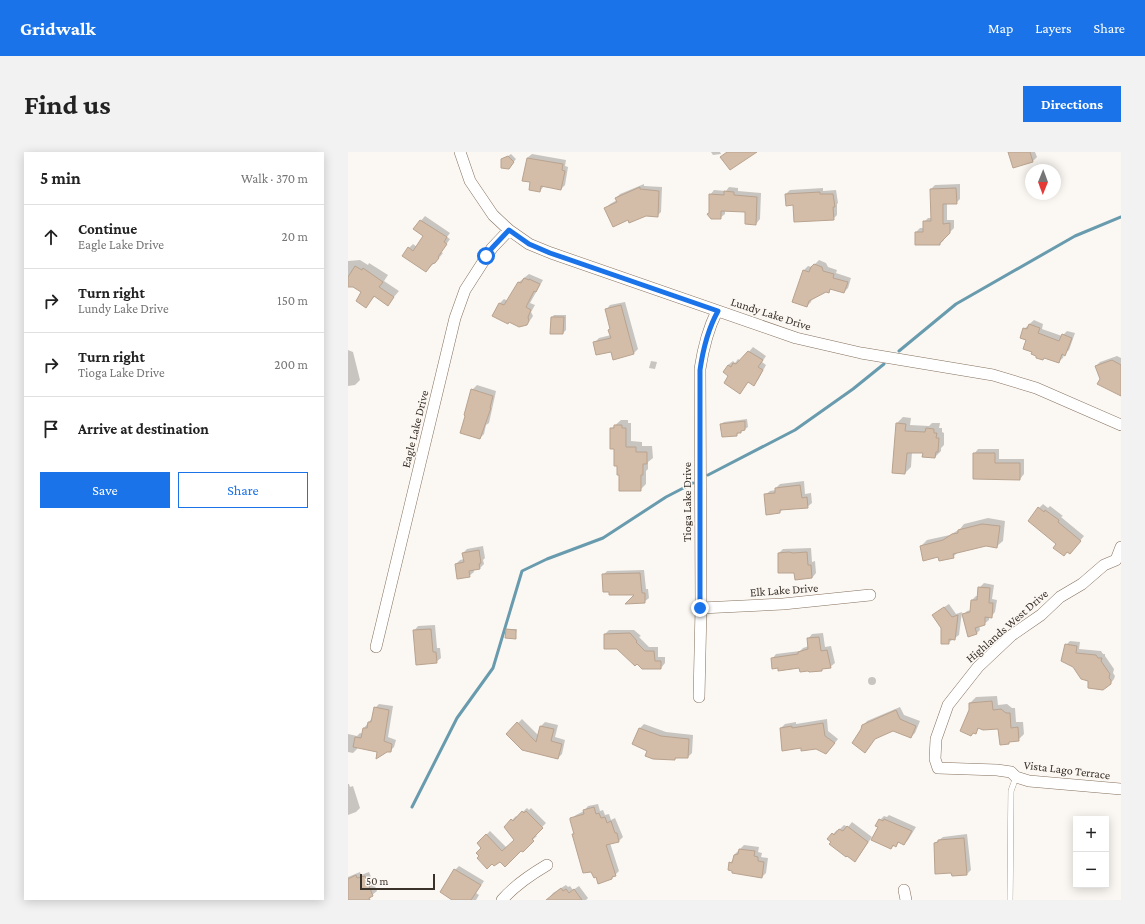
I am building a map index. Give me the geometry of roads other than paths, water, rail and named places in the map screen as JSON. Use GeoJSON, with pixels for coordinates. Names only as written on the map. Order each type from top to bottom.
{"type":"FeatureCollection","features":[{"type":"Feature","properties":{"kind":"street","name":"Lundy Lake Drive"},"geometry":{"type":"LineString","coordinates":[[460,152],[470,181],[493,215],[509,230],[529,244],[550,253],[796,338],[854,351],[993,375],[1036,388],[1121,425]]}},
{"type":"Feature","properties":{"kind":"street","name":"Eagle Lake Drive"},"geometry":{"type":"LineString","coordinates":[[376,647],[455,318],[465,290],[492,248],[509,230]]}},
{"type":"Feature","properties":{"kind":"street","name":"Tioga Lake Drive"},"geometry":{"type":"LineString","coordinates":[[699,697],[700,370],[703,351],[712,321],[718,311]]}},
{"type":"Feature","properties":{"kind":"street","name":"Highlands West Drive"},"geometry":{"type":"LineString","coordinates":[[1014,775],[997,770],[938,768],[935,759],[936,739],[948,705],[978,667],[1012,635],[1040,615],[1060,597],[1082,584],[1104,565],[1116,560],[1121,547]]}},
{"type":"Feature","properties":{"kind":"street","name":"Elk Lake Drive"},"geometry":{"type":"LineString","coordinates":[[700,608],[783,604],[870,595]]}},
{"type":"Feature","properties":{"kind":"street","name":"Vista Lago Terrace"},"geometry":{"type":"LineString","coordinates":[[1014,775],[1029,781],[1121,789]]}},
{"type":"Feature","properties":{"kind":"street"},"geometry":{"type":"LineString","coordinates":[[502,900],[510,890],[526,877],[547,865]]}},
{"type":"Feature","properties":{"kind":"lane"},"geometry":{"type":"LineString","coordinates":[[1010,900],[1011,791],[1014,775]]}},
{"type":"Feature","properties":{"kind":"waterway"},"geometry":{"type":"LineString","coordinates":[[899,351],[956,304],[1075,236],[1121,217]]}},
{"type":"Feature","properties":{"kind":"waterway"},"geometry":{"type":"LineString","coordinates":[[708,475],[795,430],[853,389],[884,364]]}},
{"type":"Feature","properties":{"kind":"waterway"},"geometry":{"type":"LineString","coordinates":[[412,807],[457,718],[493,668],[522,571],[547,559],[603,538],[666,497],[693,483]]}}]}
